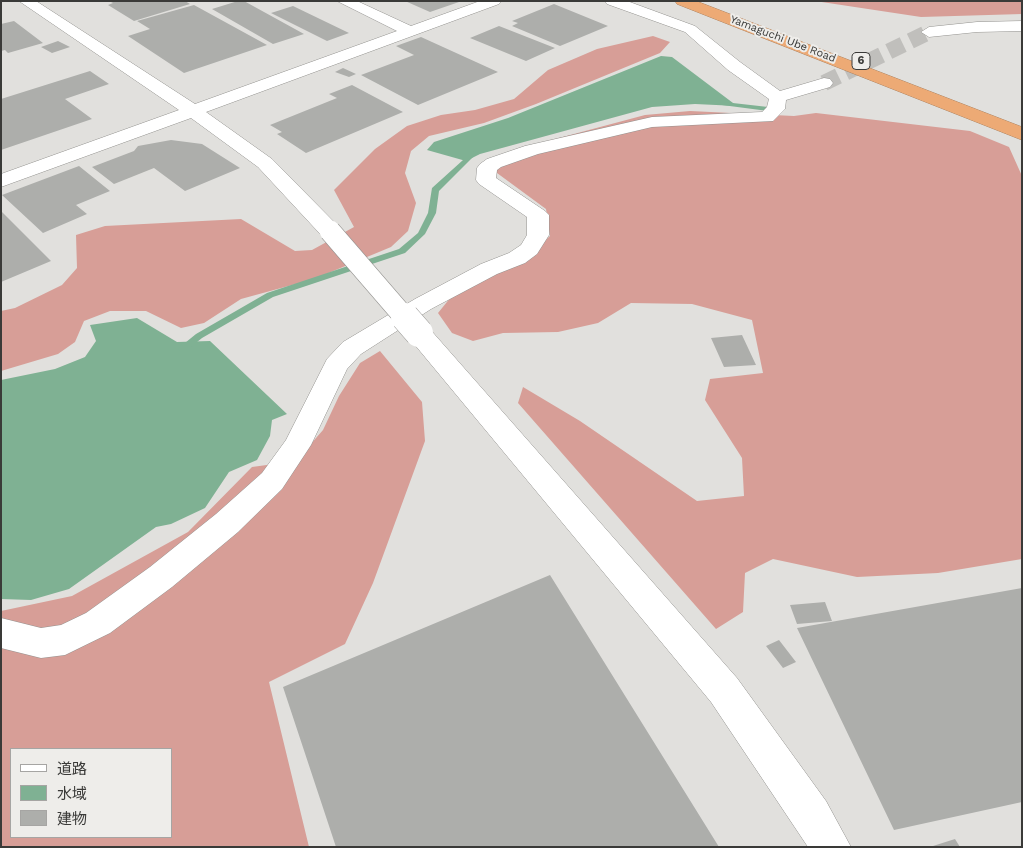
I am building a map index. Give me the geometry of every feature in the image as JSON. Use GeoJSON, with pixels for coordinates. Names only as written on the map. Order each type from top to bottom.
{"type":"FeatureCollection","features":[{"type":"Feature","properties":{"kind":"highway"},"geometry":{"type":"LineString","coordinates":[[663,1],[760,31]]}},
{"type":"Feature","properties":{"kind":"highway","name":"Yamaguchi Ube Road"},"geometry":{"type":"LineString","coordinates":[[682,1],[1022,134]]}},
{"type":"Feature","properties":{"kind":"highway","name":"Yamaguchi Ube Road"},"geometry":{"type":"LineString","coordinates":[[698,1],[872,65],[1022,126]]}},
{"type":"Feature","properties":{"kind":"highway"},"geometry":{"type":"LineString","coordinates":[[724,1],[872,65]]}},
{"type":"Feature","properties":{"kind":"street"},"geometry":{"type":"LineString","coordinates":[[26,1],[193,111],[265,163],[330,230],[724,690],[812,815],[831,847]]}},
{"type":"Feature","properties":{"kind":"street"},"geometry":{"type":"LineString","coordinates":[[344,1],[410,32]]}},
{"type":"Feature","properties":{"kind":"street"},"geometry":{"type":"LineString","coordinates":[[1,181],[494,1]]}},
{"type":"Feature","properties":{"kind":"street"},"geometry":{"type":"LineString","coordinates":[[612,1],[690,29],[734,66],[778,97]]}},
{"type":"Feature","properties":{"kind":"street"},"geometry":{"type":"LineString","coordinates":[[929,32],[977,27],[1022,26]]}},
{"type":"Feature","properties":{"kind":"street"},"geometry":{"type":"LineString","coordinates":[[778,97],[824,83]]}},
{"type":"Feature","properties":{"kind":"street"},"geometry":{"type":"LineString","coordinates":[[1,633],[41,643],[65,640],[106,617],[168,571],[227,523],[272,481],[300,438],[336,365],[352,348],[378,330],[423,304],[489,269],[517,258],[529,250],[538,235],[538,215],[486,180],[487,168],[494,163],[532,150],[652,122],[767,117],[776,109],[778,97]]}},
{"type":"Feature","properties":{"kind":"shaded area"},"geometry":{"type":"Polygon","coordinates":[[[815,1],[1022,1],[1022,14],[921,17],[815,1]]]}},
{"type":"Feature","properties":{"kind":"shaded area"},"geometry":{"type":"Polygon","coordinates":[[[653,36],[670,42],[660,53],[536,104],[484,123],[429,136],[411,151],[405,173],[416,203],[408,231],[391,247],[314,279],[241,299],[204,323],[181,328],[146,311],[110,311],[84,321],[75,342],[58,354],[1,371],[1,311],[15,308],[62,285],[77,268],[76,235],[105,226],[241,219],[295,251],[312,250],[354,227],[334,190],[375,149],[407,126],[441,115],[475,110],[514,99],[548,70],[597,49],[653,36]]]}},
{"type":"Feature","properties":{"kind":"shaded area"},"geometry":{"type":"Polygon","coordinates":[[[690,111],[794,116],[816,113],[970,131],[1009,147],[1022,176],[1022,559],[938,573],[857,577],[773,559],[745,573],[743,612],[716,629],[518,403],[523,387],[580,421],[697,501],[744,496],[742,458],[705,400],[710,379],[763,373],[752,320],[692,304],[631,303],[598,323],[558,332],[503,333],[473,341],[452,333],[438,313],[451,297],[526,257],[550,236],[546,209],[497,173],[497,158],[529,146],[645,115],[690,111]]]}},
{"type":"Feature","properties":{"kind":"shaded area"},"geometry":{"type":"Polygon","coordinates":[[[380,351],[422,402],[425,441],[373,583],[345,644],[269,682],[309,847],[1,847],[1,611],[72,596],[188,532],[252,467],[296,461],[323,430],[339,396],[360,363],[380,351]]]}},
{"type":"Feature","properties":{"kind":"water"},"geometry":{"type":"Polygon","coordinates":[[[661,56],[672,57],[737,106],[695,104],[652,107],[480,154],[466,161],[427,150],[434,142],[508,118],[661,56]]]}},
{"type":"Feature","properties":{"kind":"water"},"geometry":{"type":"Polygon","coordinates":[[[137,318],[177,342],[210,341],[287,414],[272,420],[270,436],[257,460],[229,472],[205,508],[171,524],[156,527],[69,589],[31,600],[1,599],[1,380],[55,369],[85,357],[96,341],[90,325],[137,318]]]}},
{"type":"Feature","properties":{"kind":"building"},"geometry":{"type":"Polygon","coordinates":[[[109,1],[185,1],[190,4],[134,21],[108,5],[113,3],[109,1]]]}},
{"type":"Feature","properties":{"kind":"building"},"geometry":{"type":"Polygon","coordinates":[[[244,1],[304,34],[273,44],[212,9],[244,1]]]}},
{"type":"Feature","properties":{"kind":"building"},"geometry":{"type":"Polygon","coordinates":[[[405,1],[459,1],[459,2],[430,12],[405,1]]]}},
{"type":"Feature","properties":{"kind":"building"},"geometry":{"type":"Polygon","coordinates":[[[554,4],[608,26],[560,46],[512,26],[518,23],[512,21],[554,4]]]}},
{"type":"Feature","properties":{"kind":"building"},"geometry":{"type":"Polygon","coordinates":[[[194,5],[267,45],[184,73],[128,36],[150,29],[137,21],[194,5]]]}},
{"type":"Feature","properties":{"kind":"building"},"geometry":{"type":"Polygon","coordinates":[[[293,6],[349,33],[327,41],[271,13],[293,6]]]}},
{"type":"Feature","properties":{"kind":"building"},"geometry":{"type":"Polygon","coordinates":[[[14,21],[43,43],[8,53],[5,50],[1,51],[1,24],[14,21]]]}},
{"type":"Feature","properties":{"kind":"building"},"geometry":{"type":"Polygon","coordinates":[[[499,26],[555,48],[526,61],[470,38],[499,26]]]}},
{"type":"Feature","properties":{"kind":"building"},"geometry":{"type":"Polygon","coordinates":[[[421,37],[498,72],[418,105],[361,75],[414,55],[396,46],[421,37]]]}},
{"type":"Feature","properties":{"kind":"building"},"geometry":{"type":"Polygon","coordinates":[[[58,41],[70,47],[52,53],[41,47],[58,41]]]}},
{"type":"Feature","properties":{"kind":"building"},"geometry":{"type":"Polygon","coordinates":[[[343,68],[356,74],[349,77],[335,72],[343,68]]]}},
{"type":"Feature","properties":{"kind":"building"},"geometry":{"type":"Polygon","coordinates":[[[90,71],[109,84],[65,99],[92,119],[1,150],[1,99],[90,71]]]}},
{"type":"Feature","properties":{"kind":"building"},"geometry":{"type":"Polygon","coordinates":[[[352,85],[403,112],[306,153],[277,134],[282,132],[270,125],[337,98],[329,94],[352,85]]]}},
{"type":"Feature","properties":{"kind":"building"},"geometry":{"type":"Polygon","coordinates":[[[171,140],[202,144],[240,168],[185,191],[154,168],[114,184],[92,167],[134,151],[138,146],[171,140]]]}},
{"type":"Feature","properties":{"kind":"building"},"geometry":{"type":"Polygon","coordinates":[[[79,166],[110,191],[76,205],[87,214],[43,233],[2,195],[79,166]]]}},
{"type":"Feature","properties":{"kind":"building"},"geometry":{"type":"Polygon","coordinates":[[[1,211],[51,261],[1,282],[1,211]]]}},
{"type":"Feature","properties":{"kind":"building"},"geometry":{"type":"Polygon","coordinates":[[[742,335],[756,365],[724,367],[711,338],[742,335]]]}},
{"type":"Feature","properties":{"kind":"building"},"geometry":{"type":"Polygon","coordinates":[[[550,575],[719,847],[336,847],[283,687],[550,575]]]}},
{"type":"Feature","properties":{"kind":"building"},"geometry":{"type":"Polygon","coordinates":[[[1022,588],[1022,802],[894,830],[797,628],[1022,588]]]}},
{"type":"Feature","properties":{"kind":"building"},"geometry":{"type":"Polygon","coordinates":[[[825,602],[832,621],[797,624],[790,605],[825,602]]]}},
{"type":"Feature","properties":{"kind":"building"},"geometry":{"type":"Polygon","coordinates":[[[779,640],[796,662],[783,668],[766,646],[779,640]]]}},
{"type":"Feature","properties":{"kind":"building"},"geometry":{"type":"Polygon","coordinates":[[[955,839],[960,847],[933,847],[933,846],[955,839]]]}},
{"type":"Feature","properties":{"kind":"waterway"},"geometry":{"type":"LineString","coordinates":[[724,104],[768,109]]}},
{"type":"Feature","properties":{"kind":"waterway"},"geometry":{"type":"LineString","coordinates":[[183,349],[199,336],[270,295],[402,251],[421,234],[432,213],[435,190],[475,152]]}},
{"type":"Feature","properties":{"kind":"tunnel"},"geometry":{"type":"LineString","coordinates":[[824,83],[929,32]]}}]}
